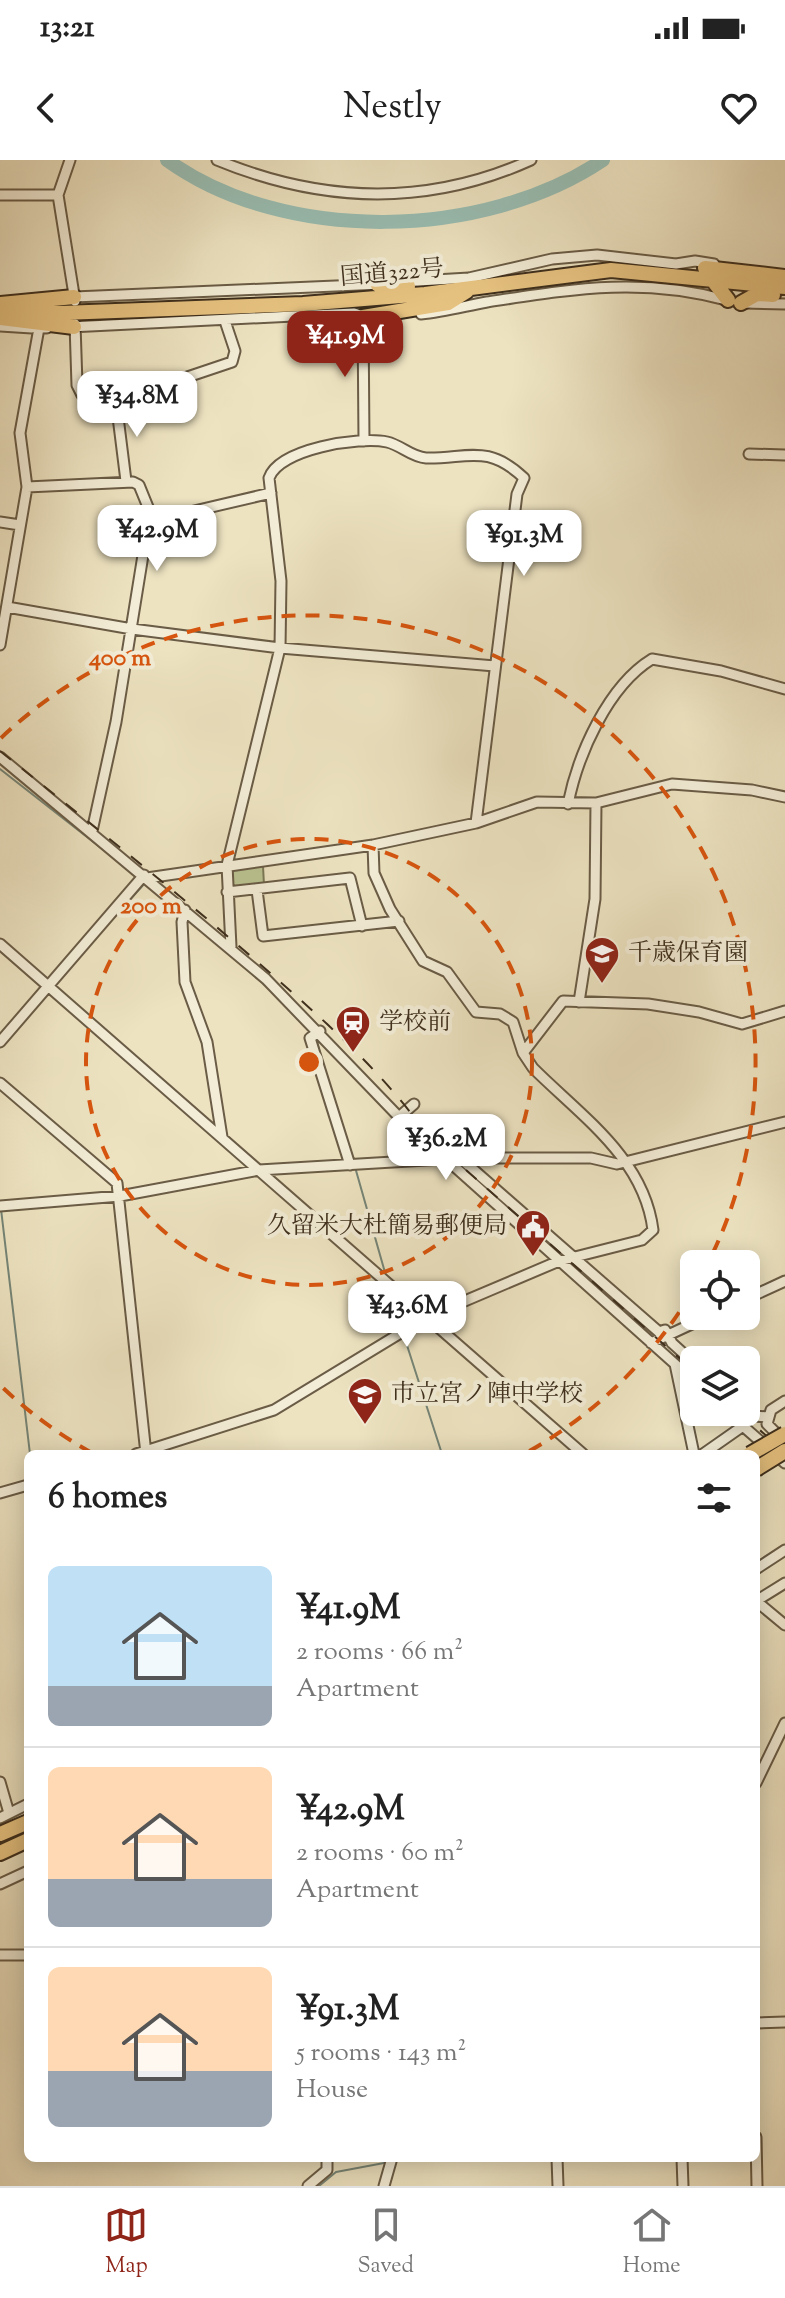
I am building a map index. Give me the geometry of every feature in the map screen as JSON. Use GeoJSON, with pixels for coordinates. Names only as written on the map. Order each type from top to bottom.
{"type":"FeatureCollection","features":[{"type":"Feature","properties":{"kind":"highway"},"geometry":{"type":"LineString","coordinates":[[669,273],[691,268],[785,274]]}},
{"type":"Feature","properties":{"kind":"highway","name":"国道322号"},"geometry":{"type":"LineString","coordinates":[[0,311],[62,313],[303,304],[471,289],[611,271],[669,273],[785,287]]}},
{"type":"Feature","properties":{"kind":"highway"},"geometry":{"type":"LineString","coordinates":[[711,278],[735,301],[757,294],[785,294]]}},
{"type":"Feature","properties":{"kind":"highway"},"geometry":{"type":"LineString","coordinates":[[378,285],[386,288],[451,283],[471,289]]}},
{"type":"Feature","properties":{"kind":"highway"},"geometry":{"type":"LineString","coordinates":[[363,317],[448,303],[471,289]]}},
{"type":"Feature","properties":{"kind":"highway"},"geometry":{"type":"LineString","coordinates":[[0,304],[75,300]]}},
{"type":"Feature","properties":{"kind":"highway"},"geometry":{"type":"LineString","coordinates":[[0,318],[76,324]]}},
{"type":"Feature","properties":{"kind":"highway"},"geometry":{"type":"LineString","coordinates":[[757,1450],[785,1434]]}},
{"type":"Feature","properties":{"kind":"highway"},"geometry":{"type":"LineString","coordinates":[[760,1467],[785,1451]]}},
{"type":"Feature","properties":{"kind":"highway"},"geometry":{"type":"LineString","coordinates":[[0,1834],[24,1824]]}},
{"type":"Feature","properties":{"kind":"highway"},"geometry":{"type":"LineString","coordinates":[[0,1853],[24,1842]]}},
{"type":"Feature","properties":{"kind":"street"},"geometry":{"type":"LineString","coordinates":[[70,160],[58,195],[75,300],[469,278],[552,259],[735,301],[785,304]]}},
{"type":"Feature","properties":{"kind":"street"},"geometry":{"type":"LineString","coordinates":[[217,160],[299,188],[367,196],[444,189],[494,177],[531,160]]}},
{"type":"Feature","properties":{"kind":"street"},"geometry":{"type":"LineString","coordinates":[[0,195],[58,195]]}},
{"type":"Feature","properties":{"kind":"street"},"geometry":{"type":"LineString","coordinates":[[0,326],[39,328],[354,313],[363,317],[445,312],[571,288],[611,271],[695,261],[744,271]]}},
{"type":"Feature","properties":{"kind":"street"},"geometry":{"type":"LineString","coordinates":[[363,317],[361,395],[364,441]]}},
{"type":"Feature","properties":{"kind":"street"},"geometry":{"type":"LineString","coordinates":[[76,324],[77,385],[82,395],[116,401],[232,362],[235,351],[225,321]]}},
{"type":"Feature","properties":{"kind":"street"},"geometry":{"type":"LineString","coordinates":[[0,645],[27,487],[20,433],[39,328]]}},
{"type":"Feature","properties":{"kind":"street"},"geometry":{"type":"LineString","coordinates":[[116,401],[126,481]]}},
{"type":"Feature","properties":{"kind":"street"},"geometry":{"type":"LineString","coordinates":[[231,947],[227,865],[280,648],[281,581],[271,493],[272,469],[282,462],[312,450],[364,441],[390,443],[426,458],[479,453],[524,478],[517,494],[476,823]]}},
{"type":"Feature","properties":{"kind":"street"},"geometry":{"type":"LineString","coordinates":[[749,454],[785,455]]}},
{"type":"Feature","properties":{"kind":"street"},"geometry":{"type":"LineString","coordinates":[[27,487],[126,481],[139,485],[150,512],[132,629],[92,831]]}},
{"type":"Feature","properties":{"kind":"street"},"geometry":{"type":"LineString","coordinates":[[150,512],[173,516],[271,493]]}},
{"type":"Feature","properties":{"kind":"street"},"geometry":{"type":"LineString","coordinates":[[0,522],[20,525]]}},
{"type":"Feature","properties":{"kind":"street"},"geometry":{"type":"LineString","coordinates":[[7,607],[132,629],[280,648],[495,666]]}},
{"type":"Feature","properties":{"kind":"street"},"geometry":{"type":"LineString","coordinates":[[568,804],[584,747],[628,674],[652,659],[721,671],[785,689]]}},
{"type":"Feature","properties":{"kind":"street"},"geometry":{"type":"LineString","coordinates":[[0,757],[231,947],[320,1031],[399,1117],[680,1368]]}},
{"type":"Feature","properties":{"kind":"street"},"geometry":{"type":"LineString","coordinates":[[0,1042],[146,877],[373,845],[476,823],[537,802],[596,803],[679,784],[752,790],[785,797]]}},
{"type":"Feature","properties":{"kind":"street"},"geometry":{"type":"LineString","coordinates":[[579,1002],[595,899],[596,803]]}},
{"type":"Feature","properties":{"kind":"street"},"geometry":{"type":"LineString","coordinates":[[151,1450],[274,1410],[427,1317],[559,1261],[642,1240],[653,1230],[646,1197],[628,1161],[533,1068],[523,1053],[513,1022],[500,1014],[476,1012],[447,972],[423,961],[377,882],[373,845]]}},
{"type":"Feature","properties":{"kind":"street"},"geometry":{"type":"LineString","coordinates":[[227,892],[350,878],[362,926]]}},
{"type":"Feature","properties":{"kind":"street"},"geometry":{"type":"LineString","coordinates":[[257,890],[263,936],[399,921]]}},
{"type":"Feature","properties":{"kind":"street"},"geometry":{"type":"LineString","coordinates":[[185,910],[182,922],[185,982],[207,1042],[222,1137]]}},
{"type":"Feature","properties":{"kind":"street"},"geometry":{"type":"LineString","coordinates":[[0,944],[578,1450]]}},
{"type":"Feature","properties":{"kind":"street"},"geometry":{"type":"LineString","coordinates":[[523,1053],[563,1001],[648,1004],[699,1012],[742,1024],[785,1011]]}},
{"type":"Feature","properties":{"kind":"street"},"geometry":{"type":"LineString","coordinates":[[320,1031],[310,1038],[350,1165]]}},
{"type":"Feature","properties":{"kind":"street"},"geometry":{"type":"LineString","coordinates":[[0,1083],[112,1177],[120,1196],[142,1450]]}},
{"type":"Feature","properties":{"kind":"street"},"geometry":{"type":"LineString","coordinates":[[399,1117],[414,1104]]}},
{"type":"Feature","properties":{"kind":"street"},"geometry":{"type":"LineString","coordinates":[[0,1206],[120,1196],[259,1170],[460,1158],[591,1158],[617,1164],[785,1122]]}},
{"type":"Feature","properties":{"kind":"street"},"geometry":{"type":"LineString","coordinates":[[460,1158],[659,1332],[665,1330],[680,1348]]}},
{"type":"Feature","properties":{"kind":"street"},"geometry":{"type":"LineString","coordinates":[[760,1293],[785,1281]]}},
{"type":"Feature","properties":{"kind":"street"},"geometry":{"type":"LineString","coordinates":[[651,1343],[680,1329]]}},
{"type":"Feature","properties":{"kind":"street"},"geometry":{"type":"LineString","coordinates":[[675,1364],[693,1450]]}},
{"type":"Feature","properties":{"kind":"street"},"geometry":{"type":"LineString","coordinates":[[785,1401],[771,1410],[767,1424],[785,1442]]}},
{"type":"Feature","properties":{"kind":"street"},"geometry":{"type":"LineString","coordinates":[[760,1416],[768,1417]]}},
{"type":"Feature","properties":{"kind":"street"},"geometry":{"type":"LineString","coordinates":[[709,1450],[743,1426],[785,1463]]}},
{"type":"Feature","properties":{"kind":"street"},"geometry":{"type":"LineString","coordinates":[[0,1493],[24,1486]]}},
{"type":"Feature","properties":{"kind":"street"},"geometry":{"type":"LineString","coordinates":[[760,1566],[785,1550]]}},
{"type":"Feature","properties":{"kind":"street"},"geometry":{"type":"LineString","coordinates":[[760,1599],[785,1583]]}},
{"type":"Feature","properties":{"kind":"street"},"geometry":{"type":"LineString","coordinates":[[760,1604],[785,1625]]}},
{"type":"Feature","properties":{"kind":"street"},"geometry":{"type":"LineString","coordinates":[[760,1775],[785,1723]]}},
{"type":"Feature","properties":{"kind":"street"},"geometry":{"type":"LineString","coordinates":[[0,1782],[5,1816],[24,1806]]}},
{"type":"Feature","properties":{"kind":"street"},"geometry":{"type":"LineString","coordinates":[[0,1884],[24,1873]]}},
{"type":"Feature","properties":{"kind":"street"},"geometry":{"type":"LineString","coordinates":[[0,1955],[24,1955]]}},
{"type":"Feature","properties":{"kind":"street"},"geometry":{"type":"LineString","coordinates":[[760,2023],[785,2022]]}},
{"type":"Feature","properties":{"kind":"street"},"geometry":{"type":"LineString","coordinates":[[308,2186],[327,2170],[327,2162]]}},
{"type":"Feature","properties":{"kind":"street"},"geometry":{"type":"LineString","coordinates":[[384,2186],[391,2162]]}},
{"type":"Feature","properties":{"kind":"street"},"geometry":{"type":"LineString","coordinates":[[557,2162],[558,2186]]}},
{"type":"Feature","properties":{"kind":"street"},"geometry":{"type":"LineString","coordinates":[[682,2162],[683,2186]]}},
{"type":"Feature","properties":{"kind":"street"},"geometry":{"type":"LineString","coordinates":[[757,2162],[757,2186]]}},
{"type":"Feature","properties":{"kind":"green space"},"geometry":{"type":"Polygon","coordinates":[[[263,866],[264,885],[232,888],[232,868],[263,866]]]}},
{"type":"Feature","properties":{"kind":"waterway"},"geometry":{"type":"LineString","coordinates":[[167,160],[215,188],[268,207],[325,218],[385,222],[444,218],[501,206],[555,186],[603,160]]}},
{"type":"Feature","properties":{"kind":"waterway"},"geometry":{"type":"LineString","coordinates":[[0,769],[119,862]]}},
{"type":"Feature","properties":{"kind":"waterway"},"geometry":{"type":"LineString","coordinates":[[91,943],[145,883]]}},
{"type":"Feature","properties":{"kind":"waterway"},"geometry":{"type":"LineString","coordinates":[[233,957],[267,987]]}},
{"type":"Feature","properties":{"kind":"waterway"},"geometry":{"type":"LineString","coordinates":[[316,1037],[320,1054]]}},
{"type":"Feature","properties":{"kind":"waterway"},"geometry":{"type":"LineString","coordinates":[[335,1102],[347,1142]]}},
{"type":"Feature","properties":{"kind":"waterway"},"geometry":{"type":"LineString","coordinates":[[355,1167],[386,1276]]}},
{"type":"Feature","properties":{"kind":"waterway"},"geometry":{"type":"LineString","coordinates":[[1,1209],[30,1450]]}},
{"type":"Feature","properties":{"kind":"waterway"},"geometry":{"type":"LineString","coordinates":[[390,1290],[402,1330]]}},
{"type":"Feature","properties":{"kind":"waterway"},"geometry":{"type":"LineString","coordinates":[[404,1336],[441,1450]]}},
{"type":"Feature","properties":{"kind":"waterway"},"geometry":{"type":"LineString","coordinates":[[319,2186],[336,2172],[384,2162]]}},
{"type":"Feature","properties":{"kind":"railway"},"geometry":{"type":"LineString","coordinates":[[0,751],[269,972],[375,1071],[430,1139]]}},
{"type":"Feature","properties":{"kind":"railway"},"geometry":{"type":"LineString","coordinates":[[424,1133],[680,1359]]}},
{"type":"Feature","properties":{"kind":"railway"},"geometry":{"type":"LineString","coordinates":[[755,1426],[785,1452]]}},
{"type":"Feature","properties":{"kind":"place","name":"千歳保育園"},"geometry":{"type":"Point","coordinates":[602,985]}},
{"type":"Feature","properties":{"kind":"place","name":"学校前"},"geometry":{"type":"Point","coordinates":[353,1054]}},
{"type":"Feature","properties":{"kind":"place","name":"久留米大杜簡易郵便局"},"geometry":{"type":"Point","coordinates":[533,1258]}},
{"type":"Feature","properties":{"kind":"place","name":"市立宮ノ陣中学校"},"geometry":{"type":"Point","coordinates":[365,1426]}}]}
